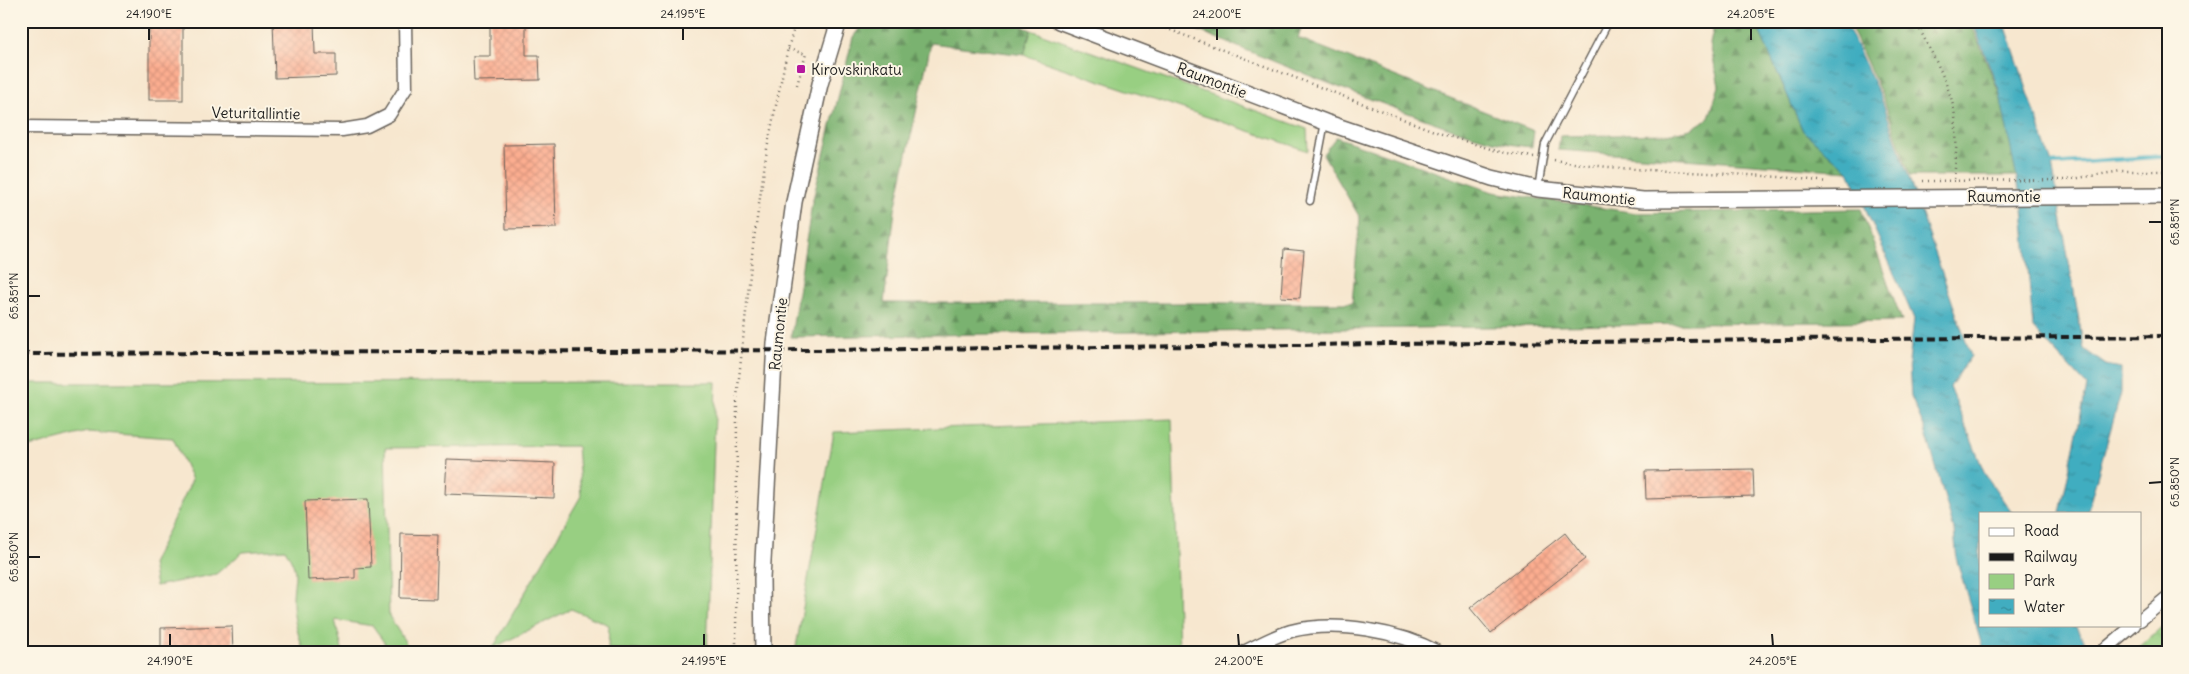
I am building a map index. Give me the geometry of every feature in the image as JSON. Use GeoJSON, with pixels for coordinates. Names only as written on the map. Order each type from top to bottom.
{"type":"FeatureCollection","features":[{"type":"Feature","properties":{"kind":"street","name":"Veturitallintie"},"geometry":{"type":"LineString","coordinates":[[21,127],[342,130],[367,126],[390,115],[406,88],[405,21]]}},
{"type":"Feature","properties":{"kind":"street","name":"Raumontie"},"geometry":{"type":"LineString","coordinates":[[763,653],[762,579],[775,343],[794,202],[820,84],[839,21]]}},
{"type":"Feature","properties":{"kind":"street","name":"Raumontie"},"geometry":{"type":"LineString","coordinates":[[1059,21],[1325,122],[1492,178],[1538,189],[1643,200],[2168,196]]}},
{"type":"Feature","properties":{"kind":"street"},"geometry":{"type":"LineString","coordinates":[[2142,618],[2168,597]]}},
{"type":"Feature","properties":{"kind":"street"},"geometry":{"type":"LineString","coordinates":[[2101,653],[2133,626]]}},
{"type":"Feature","properties":{"kind":"street"},"geometry":{"type":"LineString","coordinates":[[1242,653],[1292,631],[1319,628],[1370,629],[1418,643],[1440,653]]}},
{"type":"Feature","properties":{"kind":"lane"},"geometry":{"type":"LineString","coordinates":[[1538,189],[1545,144],[1609,21]]}},
{"type":"Feature","properties":{"kind":"lane"},"geometry":{"type":"LineString","coordinates":[[1310,201],[1325,122]]}},
{"type":"Feature","properties":{"kind":"path"},"geometry":{"type":"LineString","coordinates":[[736,653],[737,397],[753,246],[767,149],[788,49],[796,21]]}},
{"type":"Feature","properties":{"kind":"path"},"geometry":{"type":"LineString","coordinates":[[1147,21],[1442,134],[1500,152],[1588,166],[1793,178],[1828,182]]}},
{"type":"Feature","properties":{"kind":"path"},"geometry":{"type":"LineString","coordinates":[[1916,21],[1945,82],[1954,110],[1956,133],[1954,197]]}},
{"type":"Feature","properties":{"kind":"path"},"geometry":{"type":"LineString","coordinates":[[788,49],[806,54],[797,85]]}},
{"type":"Feature","properties":{"kind":"path"},"geometry":{"type":"LineString","coordinates":[[1918,181],[2066,180],[2121,172],[2168,171]]}},
{"type":"Feature","properties":{"kind":"green space"},"geometry":{"type":"Polygon","coordinates":[[[865,21],[1010,21],[1031,30],[1024,55],[931,43],[895,210],[884,303],[1352,303],[1360,218],[1323,154],[1336,137],[1493,192],[1637,213],[1861,209],[1902,321],[791,337],[812,203],[853,37],[865,21]]]}},
{"type":"Feature","properties":{"kind":"green space"},"geometry":{"type":"Polygon","coordinates":[[[1175,21],[1304,21],[1298,38],[1534,131],[1532,147],[1479,137],[1394,108],[1284,66],[1175,21]]]}},
{"type":"Feature","properties":{"kind":"green space"},"geometry":{"type":"Polygon","coordinates":[[[1715,21],[1755,21],[1803,131],[1849,171],[1558,150],[1560,136],[1667,134],[1691,129],[1709,118],[1719,86],[1710,44],[1715,21]]]}},
{"type":"Feature","properties":{"kind":"green space"},"geometry":{"type":"Polygon","coordinates":[[[1848,21],[1970,21],[1998,90],[2027,176],[1910,176],[1884,100],[1848,21]]]}},
{"type":"Feature","properties":{"kind":"green space"},"geometry":{"type":"Polygon","coordinates":[[[1031,30],[1307,129],[1308,151],[1024,55],[1031,30]]]}},
{"type":"Feature","properties":{"kind":"green space"},"geometry":{"type":"Polygon","coordinates":[[[716,382],[707,653],[608,649],[609,625],[571,609],[493,648],[581,496],[577,446],[385,448],[389,616],[412,653],[391,653],[373,626],[335,620],[343,653],[304,653],[293,609],[295,570],[285,549],[243,552],[216,574],[156,586],[152,564],[192,480],[173,438],[88,432],[21,449],[21,383],[716,382]]]}},
{"type":"Feature","properties":{"kind":"green space"},"geometry":{"type":"Polygon","coordinates":[[[1172,419],[1179,653],[795,653],[834,432],[1172,419]]]}},
{"type":"Feature","properties":{"kind":"green space"},"geometry":{"type":"Polygon","coordinates":[[[2168,621],[2168,653],[2133,653],[2168,621]]]}},
{"type":"Feature","properties":{"kind":"water"},"geometry":{"type":"Polygon","coordinates":[[[1755,21],[1845,21],[1882,100],[1971,356],[1950,387],[1985,474],[2011,512],[1979,512],[1979,626],[2076,626],[2090,653],[1984,653],[1957,561],[1954,530],[1925,429],[1911,397],[1909,362],[1914,319],[1849,171],[1803,131],[1755,21]]]}},
{"type":"Feature","properties":{"kind":"water"},"geometry":{"type":"Polygon","coordinates":[[[1972,21],[2004,21],[2052,164],[2084,349],[2106,365],[2121,368],[2121,393],[2087,512],[2060,512],[2087,386],[2033,328],[2023,209],[1999,90],[1972,21]]]}},
{"type":"Feature","properties":{"kind":"building"},"geometry":{"type":"Polygon","coordinates":[[[149,21],[183,21],[183,100],[149,100],[149,21]]]}},
{"type":"Feature","properties":{"kind":"building"},"geometry":{"type":"Polygon","coordinates":[[[273,21],[314,21],[315,54],[336,54],[336,76],[275,78],[273,21]]]}},
{"type":"Feature","properties":{"kind":"building"},"geometry":{"type":"Polygon","coordinates":[[[490,21],[526,21],[526,55],[539,55],[540,80],[474,81],[473,56],[490,56],[490,21]]]}},
{"type":"Feature","properties":{"kind":"building"},"geometry":{"type":"Polygon","coordinates":[[[554,144],[556,228],[506,229],[504,145],[554,144]]]}},
{"type":"Feature","properties":{"kind":"building"},"geometry":{"type":"Polygon","coordinates":[[[1284,249],[1304,251],[1300,298],[1281,297],[1284,249]]]}},
{"type":"Feature","properties":{"kind":"building"},"geometry":{"type":"Polygon","coordinates":[[[447,459],[555,463],[554,498],[445,494],[447,459]]]}},
{"type":"Feature","properties":{"kind":"building"},"geometry":{"type":"Polygon","coordinates":[[[1753,469],[1754,496],[1646,499],[1645,471],[1753,469]]]}},
{"type":"Feature","properties":{"kind":"building"},"geometry":{"type":"Polygon","coordinates":[[[368,499],[371,567],[355,568],[355,578],[308,580],[305,501],[368,499]]]}},
{"type":"Feature","properties":{"kind":"building"},"geometry":{"type":"Polygon","coordinates":[[[1565,533],[1585,559],[1491,633],[1470,608],[1565,533]]]}},
{"type":"Feature","properties":{"kind":"building"},"geometry":{"type":"Polygon","coordinates":[[[401,534],[438,535],[436,599],[400,598],[401,534]]]}},
{"type":"Feature","properties":{"kind":"building"},"geometry":{"type":"Polygon","coordinates":[[[232,626],[233,653],[161,653],[161,628],[232,626]]]}},
{"type":"Feature","properties":{"kind":"waterway"},"geometry":{"type":"LineString","coordinates":[[2052,164],[2168,156]]}},
{"type":"Feature","properties":{"kind":"railway"},"geometry":{"type":"LineString","coordinates":[[21,354],[814,350],[2168,336]]}},
{"type":"Feature","properties":{"kind":"place","name":"Kirovskinkatu"},"geometry":{"type":"Point","coordinates":[801,69]}}]}
